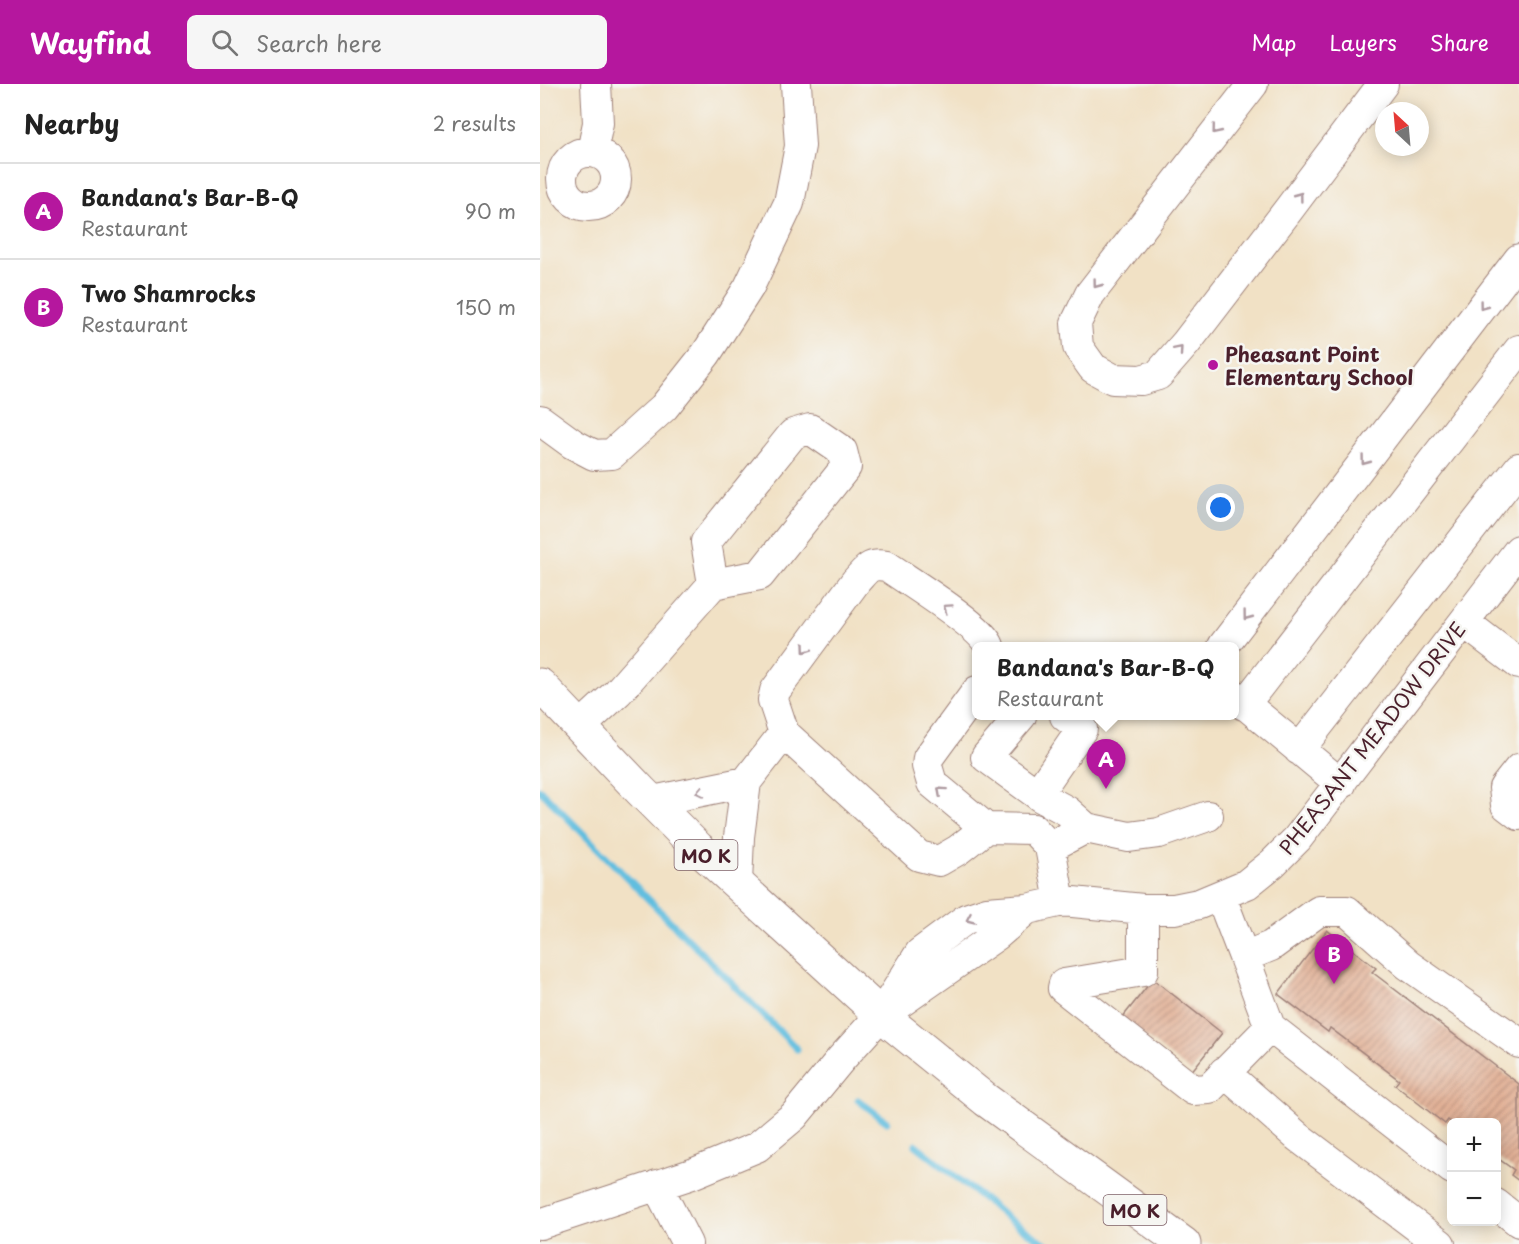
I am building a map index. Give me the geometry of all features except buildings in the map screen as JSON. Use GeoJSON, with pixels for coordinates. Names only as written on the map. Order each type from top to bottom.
{"type":"FeatureCollection","features":[{"type":"Feature","properties":{"kind":"main road","name":"MO K"},"geometry":{"type":"LineString","coordinates":[[540,684],[698,848],[881,1015],[986,1100],[1173,1240]]}},
{"type":"Feature","properties":{"kind":"street"},"geometry":{"type":"LineString","coordinates":[[592,152],[598,123],[596,84]]}},
{"type":"Feature","properties":{"kind":"street"},"geometry":{"type":"LineString","coordinates":[[540,420],[573,444],[594,455],[612,454],[664,406],[706,354],[748,287],[789,203],[800,146],[796,84]]}},
{"type":"Feature","properties":{"kind":"street"},"geometry":{"type":"LineString","coordinates":[[1253,84],[1090,294],[1076,323],[1078,347],[1093,368],[1113,379],[1141,380],[1158,375],[1186,343],[1383,84]]}},
{"type":"Feature","properties":{"kind":"street"},"geometry":{"type":"LineString","coordinates":[[1226,642],[1519,259]]}},
{"type":"Feature","properties":{"kind":"street"},"geometry":{"type":"LineString","coordinates":[[1341,784],[1239,700],[1519,350]]}},
{"type":"Feature","properties":{"kind":"street"},"geometry":{"type":"LineString","coordinates":[[580,727],[618,692],[713,584],[760,576],[846,467],[842,451],[810,429],[793,434],[706,542],[713,584]]}},
{"type":"Feature","properties":{"kind":"street"},"geometry":{"type":"LineString","coordinates":[[1299,750],[1519,468]]}},
{"type":"Feature","properties":{"kind":"street","name":"PHEASANT MEADOW DRIVE"},"geometry":{"type":"LineString","coordinates":[[540,1224],[657,1185],[757,1147],[794,1116],[844,1055],[881,1015],[997,935],[1027,909],[1060,902],[1143,909],[1174,909],[1221,897],[1247,884],[1297,839],[1519,550]]}},
{"type":"Feature","properties":{"kind":"street"},"geometry":{"type":"LineString","coordinates":[[986,642],[966,621],[887,566],[876,564],[868,568],[856,581],[775,691],[773,700],[784,733],[919,856],[939,861],[958,850],[986,828]]}},
{"type":"Feature","properties":{"kind":"street"},"geometry":{"type":"LineString","coordinates":[[1464,622],[1519,664]]}},
{"type":"Feature","properties":{"kind":"street"},"geometry":{"type":"LineString","coordinates":[[972,698],[928,758],[927,766],[932,783],[986,828],[1033,829],[1050,847],[1060,902]]}},
{"type":"Feature","properties":{"kind":"street"},"geometry":{"type":"LineString","coordinates":[[1018,720],[986,757],[1067,811],[1086,828],[1129,837],[1160,834],[1208,816]]}},
{"type":"Feature","properties":{"kind":"street"},"geometry":{"type":"LineString","coordinates":[[1038,793],[1082,729],[1070,720]]}},
{"type":"Feature","properties":{"kind":"street"},"geometry":{"type":"LineString","coordinates":[[737,883],[739,837],[746,782],[784,733]]}},
{"type":"Feature","properties":{"kind":"street"},"geometry":{"type":"LineString","coordinates":[[1519,769],[1504,788],[1506,806],[1519,815]]}},
{"type":"Feature","properties":{"kind":"street"},"geometry":{"type":"LineString","coordinates":[[653,801],[746,782]]}},
{"type":"Feature","properties":{"kind":"street"},"geometry":{"type":"LineString","coordinates":[[1050,847],[1086,828]]}},
{"type":"Feature","properties":{"kind":"street"},"geometry":{"type":"LineString","coordinates":[[1221,897],[1270,1027],[1447,1165]]}},
{"type":"Feature","properties":{"kind":"street"},"geometry":{"type":"LineString","coordinates":[[1143,909],[1143,971],[1064,984],[1063,988],[1193,1090],[1209,1089],[1270,1027]]}},
{"type":"Feature","properties":{"kind":"street"},"geometry":{"type":"LineString","coordinates":[[1244,957],[1271,946],[1319,911],[1347,911],[1408,965],[1519,1043]]}},
{"type":"Feature","properties":{"kind":"street"},"geometry":{"type":"LineString","coordinates":[[1224,1072],[1298,1137],[1440,1244]]}},
{"type":"Feature","properties":{"kind":"street"},"geometry":{"type":"LineString","coordinates":[[657,1185],[687,1244]]}},
{"type":"Feature","properties":{"kind":"street"},"geometry":{"type":"LineString","coordinates":[[1501,1207],[1519,1222]]}},
{"type":"Feature","properties":{"kind":"waterway"},"geometry":{"type":"LineString","coordinates":[[540,790],[797,1049]]}},
{"type":"Feature","properties":{"kind":"waterway"},"geometry":{"type":"LineString","coordinates":[[858,1100],[887,1122]]}},
{"type":"Feature","properties":{"kind":"waterway"},"geometry":{"type":"LineString","coordinates":[[916,1145],[1010,1220],[1046,1244]]}},
{"type":"Feature","properties":{"kind":"place","name":"Pheasant Point Elementary School"},"geometry":{"type":"Point","coordinates":[1213,365]}},
{"type":"Feature","properties":{"kind":"place","name":"Bandana's Bar-B-Q"},"geometry":{"type":"Point","coordinates":[1106,789]}},
{"type":"Feature","properties":{"kind":"place","name":"Two Shamrocks"},"geometry":{"type":"Point","coordinates":[1334,984]}}]}
